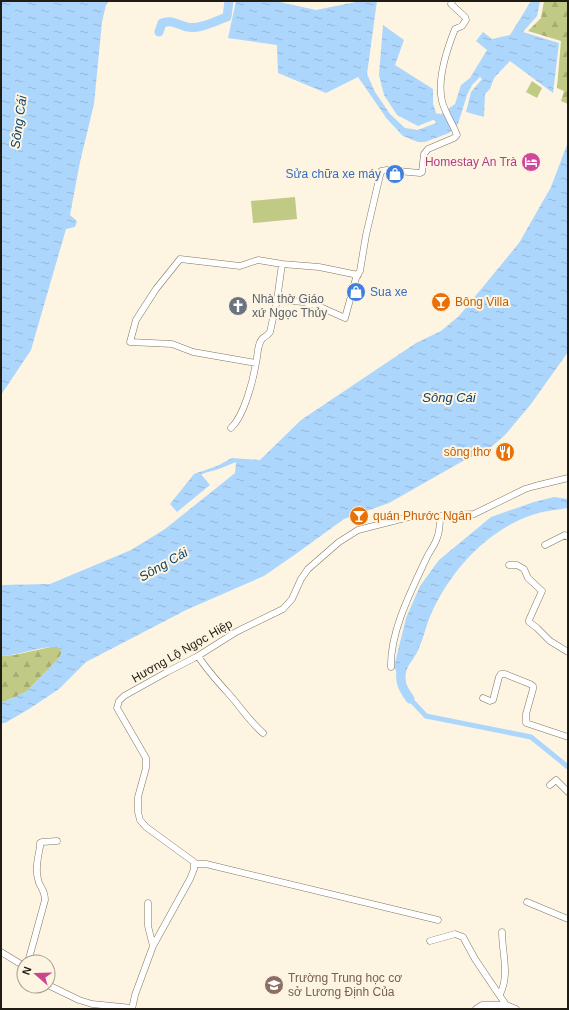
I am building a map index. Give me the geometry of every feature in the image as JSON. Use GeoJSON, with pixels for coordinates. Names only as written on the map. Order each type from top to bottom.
{"type":"FeatureCollection","features":[{"type":"Feature","properties":{"kind":"street"},"geometry":{"type":"LineString","coordinates":[[277,300],[304,302],[318,306],[346,318],[360,271],[366,235],[381,171],[387,170],[420,173],[422,172],[425,152],[428,149],[457,136],[444,107],[441,89],[445,56],[455,29],[462,26],[466,18],[451,4],[452,1]]}},
{"type":"Feature","properties":{"kind":"street"},"geometry":{"type":"LineString","coordinates":[[256,364],[193,352],[172,344],[130,342],[136,320],[156,289],[180,259],[240,266],[258,260],[282,264],[319,267],[358,275]]}},
{"type":"Feature","properties":{"kind":"street"},"geometry":{"type":"LineString","coordinates":[[231,428],[242,410],[253,381],[260,343],[270,332],[277,300],[282,264]]}},
{"type":"Feature","properties":{"kind":"street","name":"Hương Lộ Ngọc Hiệp"},"geometry":{"type":"LineString","coordinates":[[195,864],[179,850],[146,827],[140,820],[138,812],[138,797],[146,768],[146,758],[117,708],[119,701],[124,696],[198,656],[236,632],[283,609],[292,600],[301,579],[308,569],[338,542],[353,532],[401,518],[474,514],[525,489],[568,478]]}},
{"type":"Feature","properties":{"kind":"street"},"geometry":{"type":"LineString","coordinates":[[391,667],[392,648],[397,629],[426,557],[437,539],[440,516]]}},
{"type":"Feature","properties":{"kind":"street"},"geometry":{"type":"LineString","coordinates":[[545,545],[565,535],[568,537]]}},
{"type":"Feature","properties":{"kind":"street"},"geometry":{"type":"LineString","coordinates":[[509,565],[517,565],[524,569],[528,578],[542,592],[529,622],[550,641],[568,652]]}},
{"type":"Feature","properties":{"kind":"street"},"geometry":{"type":"LineString","coordinates":[[198,656],[246,716],[263,733]]}},
{"type":"Feature","properties":{"kind":"street"},"geometry":{"type":"LineString","coordinates":[[483,698],[490,701],[493,700],[501,674],[505,674],[530,684],[533,686],[533,689],[526,714],[526,723],[568,738]]}},
{"type":"Feature","properties":{"kind":"street"},"geometry":{"type":"LineString","coordinates":[[550,785],[556,780],[568,792]]}},
{"type":"Feature","properties":{"kind":"street"},"geometry":{"type":"LineString","coordinates":[[30,954],[45,900],[45,893],[38,883],[37,878],[40,843],[56,841]]}},
{"type":"Feature","properties":{"kind":"street"},"geometry":{"type":"LineString","coordinates":[[56,990],[92,1004],[132,1009],[137,988],[153,946],[166,920],[186,888],[195,864],[206,864],[438,920]]}},
{"type":"Feature","properties":{"kind":"street"},"geometry":{"type":"LineString","coordinates":[[527,902],[568,919]]}},
{"type":"Feature","properties":{"kind":"street"},"geometry":{"type":"LineString","coordinates":[[148,903],[148,926],[153,946]]}},
{"type":"Feature","properties":{"kind":"street"},"geometry":{"type":"LineString","coordinates":[[500,994],[504,985],[505,974],[502,932]]}},
{"type":"Feature","properties":{"kind":"street"},"geometry":{"type":"LineString","coordinates":[[430,941],[455,934],[463,937],[475,959],[506,1005]]}},
{"type":"Feature","properties":{"kind":"street"},"geometry":{"type":"LineString","coordinates":[[1,952],[16,961]]}},
{"type":"Feature","properties":{"kind":"street"},"geometry":{"type":"LineString","coordinates":[[476,1009],[482,1005],[506,1005],[516,1009]]}},
{"type":"Feature","properties":{"kind":"green space"},"geometry":{"type":"Polygon","coordinates":[[[544,1],[568,1],[568,104],[561,101],[564,91],[557,88],[561,41],[528,31],[541,18],[544,1]]]}},
{"type":"Feature","properties":{"kind":"green space"},"geometry":{"type":"Polygon","coordinates":[[[532,81],[542,88],[537,98],[526,92],[532,81]]]}},
{"type":"Feature","properties":{"kind":"green space"},"geometry":{"type":"Polygon","coordinates":[[[295,197],[297,219],[253,223],[251,201],[295,197]]]}},
{"type":"Feature","properties":{"kind":"green space"},"geometry":{"type":"Polygon","coordinates":[[[51,647],[58,647],[62,652],[59,658],[26,692],[1,703],[1,656],[14,655],[51,647]]]}},
{"type":"Feature","properties":{"kind":"water","name":"Sông Cái"},"geometry":{"type":"Polygon","coordinates":[[[1,1],[109,1],[106,5],[102,22],[94,104],[80,162],[70,215],[77,221],[75,227],[66,229],[31,350],[1,395],[1,1]]]}},
{"type":"Feature","properties":{"kind":"water"},"geometry":{"type":"Polygon","coordinates":[[[236,1],[275,1],[316,10],[361,1],[377,1],[367,74],[375,92],[390,114],[405,128],[418,130],[441,121],[441,114],[455,104],[461,85],[470,78],[487,50],[476,41],[483,32],[492,39],[510,35],[531,1],[540,1],[537,16],[523,32],[559,43],[553,93],[510,61],[494,78],[490,89],[485,94],[484,117],[466,112],[471,92],[482,79],[480,77],[472,85],[467,95],[458,124],[449,133],[425,142],[418,142],[403,136],[387,119],[358,77],[326,93],[278,73],[277,45],[228,38],[236,1]]]}},
{"type":"Feature","properties":{"kind":"water"},"geometry":{"type":"Polygon","coordinates":[[[383,25],[404,40],[395,65],[433,89],[433,104],[438,118],[418,126],[397,115],[384,95],[379,75],[383,25]]]}},
{"type":"Feature","properties":{"kind":"water","name":"Sông Cái"},"geometry":{"type":"Polygon","coordinates":[[[568,142],[568,352],[531,404],[505,435],[489,449],[463,461],[389,503],[344,519],[264,576],[186,610],[86,662],[59,689],[29,709],[5,723],[1,723],[1,703],[26,692],[59,658],[62,652],[58,647],[51,647],[1,656],[1,585],[50,584],[131,550],[165,529],[235,473],[236,462],[201,474],[210,485],[177,512],[170,504],[194,474],[217,466],[232,458],[260,460],[301,420],[416,343],[441,331],[459,316],[519,243],[551,187],[568,142]]]}},
{"type":"Feature","properties":{"kind":"water"},"geometry":{"type":"Polygon","coordinates":[[[554,497],[568,499],[568,508],[532,515],[500,531],[472,554],[448,582],[431,614],[418,651],[407,669],[406,681],[410,699],[394,667],[406,618],[420,586],[439,560],[491,517],[534,502],[554,497]]]}},
{"type":"Feature","properties":{"kind":"waterway"},"geometry":{"type":"LineString","coordinates":[[159,32],[162,23],[166,22],[172,22],[192,28],[207,25],[227,17],[229,1]]}},
{"type":"Feature","properties":{"kind":"waterway"},"geometry":{"type":"LineString","coordinates":[[438,118],[441,121],[443,128]]}},
{"type":"Feature","properties":{"kind":"waterway"},"geometry":{"type":"LineString","coordinates":[[401,672],[401,683],[410,699]]}},
{"type":"Feature","properties":{"kind":"waterway"},"geometry":{"type":"LineString","coordinates":[[410,699],[426,716],[531,737],[568,767]]}},
{"type":"Feature","properties":{"kind":"place","name":"Homestay An Trà"},"geometry":{"type":"Point","coordinates":[531,162]}},
{"type":"Feature","properties":{"kind":"place","name":"Sửa chữa xe máy"},"geometry":{"type":"Point","coordinates":[395,174]}},
{"type":"Feature","properties":{"kind":"place","name":"Sua xe"},"geometry":{"type":"Point","coordinates":[356,292]}},
{"type":"Feature","properties":{"kind":"place","name":"Bông Villa"},"geometry":{"type":"Point","coordinates":[441,302]}},
{"type":"Feature","properties":{"kind":"place","name":"Nhà thờ Giáo xứ Ngọc Thủy"},"geometry":{"type":"Point","coordinates":[238,306]}},
{"type":"Feature","properties":{"kind":"place","name":"sông thơ"},"geometry":{"type":"Point","coordinates":[505,452]}},
{"type":"Feature","properties":{"kind":"place","name":"quán Phước Ngân"},"geometry":{"type":"Point","coordinates":[359,516]}},
{"type":"Feature","properties":{"kind":"place","name":"Trường Trung học cơ sở Lương Định Của"},"geometry":{"type":"Point","coordinates":[274,985]}}]}
